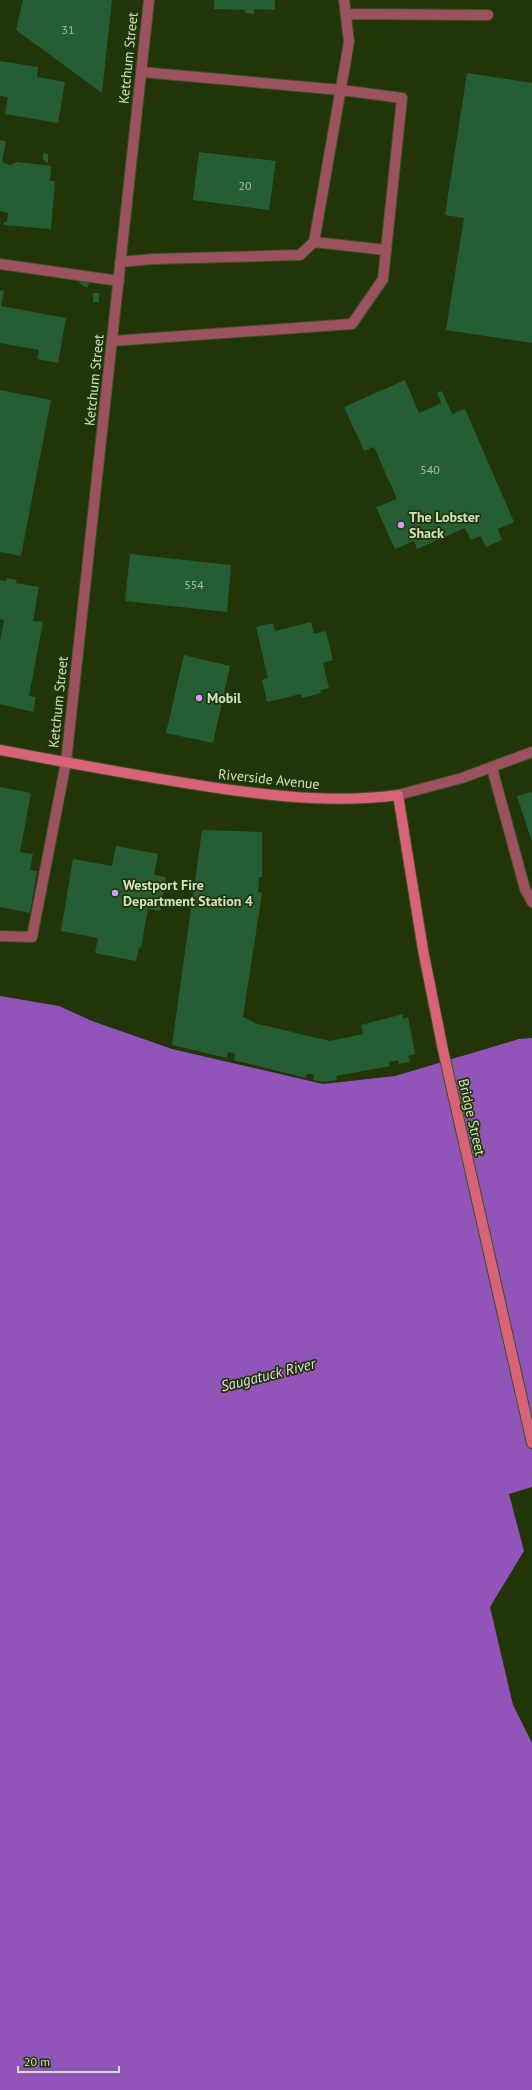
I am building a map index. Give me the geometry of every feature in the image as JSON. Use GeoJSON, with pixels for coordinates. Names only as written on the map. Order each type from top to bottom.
{"type":"FeatureCollection","features":[{"type":"Feature","properties":{"kind":"main road","name":"Riverside Avenue"},"geometry":{"type":"LineString","coordinates":[[0,750],[181,783],[271,795],[341,800],[370,799],[398,795]]}},
{"type":"Feature","properties":{"kind":"main road","name":"Bridge Street"},"geometry":{"type":"LineString","coordinates":[[398,795],[423,950],[443,1050],[532,1443]]}},
{"type":"Feature","properties":{"kind":"street","name":"Ketchum Street"},"geometry":{"type":"LineString","coordinates":[[0,936],[32,937],[66,762],[149,0]]}},
{"type":"Feature","properties":{"kind":"street"},"geometry":{"type":"LineString","coordinates":[[120,262],[153,259],[300,255],[314,242],[349,42],[344,0]]}},
{"type":"Feature","properties":{"kind":"street"},"geometry":{"type":"LineString","coordinates":[[346,14],[488,15]]}},
{"type":"Feature","properties":{"kind":"street"},"geometry":{"type":"LineString","coordinates":[[112,341],[352,324],[383,279],[402,98],[341,90],[141,72]]}},
{"type":"Feature","properties":{"kind":"street"},"geometry":{"type":"LineString","coordinates":[[314,242],[386,250]]}},
{"type":"Feature","properties":{"kind":"street"},"geometry":{"type":"LineString","coordinates":[[0,264],[119,281]]}},
{"type":"Feature","properties":{"kind":"street","name":"Riverside Avenue"},"geometry":{"type":"LineString","coordinates":[[398,795],[492,768],[532,752]]}},
{"type":"Feature","properties":{"kind":"street"},"geometry":{"type":"LineString","coordinates":[[492,768],[525,889],[532,902]]}},
{"type":"Feature","properties":{"kind":"water","name":"Saugatuck River"},"geometry":{"type":"Polygon","coordinates":[[[0,996],[59,1006],[92,1021],[172,1049],[323,1084],[395,1076],[519,1039],[532,1038],[532,1487],[509,1494],[524,1551],[490,1607],[513,1705],[532,1743],[532,2090],[0,2090],[0,996]]]}},
{"type":"Feature","properties":{"kind":"building"},"geometry":{"type":"Polygon","coordinates":[[[23,0],[112,0],[102,93],[16,30],[23,0]]]}},
{"type":"Feature","properties":{"kind":"building"},"geometry":{"type":"Polygon","coordinates":[[[214,0],[275,0],[275,10],[254,9],[254,14],[245,13],[245,10],[214,9],[214,0]]]}},
{"type":"Feature","properties":{"kind":"building"},"geometry":{"type":"Polygon","coordinates":[[[0,61],[38,67],[37,77],[65,82],[58,123],[5,114],[8,97],[0,96],[0,61]]]}},
{"type":"Feature","properties":{"kind":"building"},"geometry":{"type":"Polygon","coordinates":[[[467,73],[532,83],[532,343],[446,330],[464,218],[445,215],[467,73]]]}},
{"type":"Feature","properties":{"kind":"building"},"geometry":{"type":"Polygon","coordinates":[[[0,140],[6,141],[2,162],[10,165],[17,162],[51,166],[50,181],[55,181],[51,229],[4,225],[4,222],[7,222],[8,213],[0,211],[0,140]]]}},
{"type":"Feature","properties":{"kind":"building"},"geometry":{"type":"Polygon","coordinates":[[[199,152],[276,161],[269,210],[193,200],[199,152]]]}},
{"type":"Feature","properties":{"kind":"building"},"geometry":{"type":"Polygon","coordinates":[[[43,153],[48,154],[48,163],[43,160],[43,153]]]}},
{"type":"Feature","properties":{"kind":"building"},"geometry":{"type":"Polygon","coordinates":[[[83,277],[90,282],[87,288],[79,283],[83,277]]]}},
{"type":"Feature","properties":{"kind":"building"},"geometry":{"type":"Polygon","coordinates":[[[0,290],[4,291],[1,306],[66,318],[58,363],[37,359],[39,350],[0,343],[0,290]]]}},
{"type":"Feature","properties":{"kind":"building"},"geometry":{"type":"Polygon","coordinates":[[[93,293],[99,293],[99,302],[93,302],[93,293]]]}},
{"type":"Feature","properties":{"kind":"building"},"geometry":{"type":"Polygon","coordinates":[[[405,380],[419,413],[441,403],[437,393],[442,391],[452,414],[465,409],[514,522],[498,529],[502,540],[486,547],[481,536],[471,540],[465,528],[417,549],[414,541],[395,549],[376,507],[397,499],[374,447],[364,451],[344,407],[405,380]]]}},
{"type":"Feature","properties":{"kind":"building"},"geometry":{"type":"Polygon","coordinates":[[[0,390],[51,400],[21,556],[0,552],[0,390]]]}},
{"type":"Feature","properties":{"kind":"building"},"geometry":{"type":"Polygon","coordinates":[[[130,554],[231,565],[227,612],[125,601],[130,554]]]}},
{"type":"Feature","properties":{"kind":"building"},"geometry":{"type":"Polygon","coordinates":[[[7,578],[17,580],[16,583],[39,587],[33,621],[43,622],[29,696],[36,697],[33,712],[0,704],[0,641],[4,620],[0,619],[0,580],[6,581],[7,578]]]}},
{"type":"Feature","properties":{"kind":"building"},"geometry":{"type":"Polygon","coordinates":[[[311,622],[314,634],[326,631],[333,660],[323,663],[329,688],[320,690],[321,693],[302,698],[301,694],[267,702],[262,680],[268,678],[256,627],[273,623],[275,631],[311,622]]]}},
{"type":"Feature","properties":{"kind":"building"},"geometry":{"type":"Polygon","coordinates":[[[184,655],[230,666],[213,743],[166,733],[184,655]]]}},
{"type":"Feature","properties":{"kind":"building"},"geometry":{"type":"Polygon","coordinates":[[[0,787],[31,793],[20,852],[33,854],[30,870],[37,871],[30,913],[0,907],[0,787]]]}},
{"type":"Feature","properties":{"kind":"building"},"geometry":{"type":"Polygon","coordinates":[[[532,792],[532,842],[517,796],[532,792]]]}},
{"type":"Feature","properties":{"kind":"building"},"geometry":{"type":"Polygon","coordinates":[[[202,830],[262,832],[262,877],[259,877],[258,892],[262,893],[243,1017],[258,1024],[330,1041],[363,1034],[361,1025],[403,1014],[403,1019],[408,1017],[415,1054],[408,1056],[410,1062],[399,1064],[398,1060],[389,1062],[390,1066],[336,1076],[337,1080],[325,1082],[313,1080],[314,1074],[307,1074],[306,1078],[234,1060],[235,1054],[228,1052],[227,1058],[172,1045],[202,830]]]}},
{"type":"Feature","properties":{"kind":"building","name":"Westport Fire Department Station 4"},"geometry":{"type":"Polygon","coordinates":[[[116,846],[158,854],[154,875],[166,877],[160,911],[148,909],[141,948],[139,947],[136,961],[95,953],[98,938],[61,931],[73,859],[112,866],[116,846]]]}},
{"type":"Feature","properties":{"kind":"place","name":"The Lobster Shack"},"geometry":{"type":"Point","coordinates":[401,525]}},
{"type":"Feature","properties":{"kind":"place","name":"Mobil"},"geometry":{"type":"Point","coordinates":[199,698]}},
{"type":"Feature","properties":{"kind":"place","name":"Westport Fire Department Station 4"},"geometry":{"type":"Point","coordinates":[115,893]}}]}
